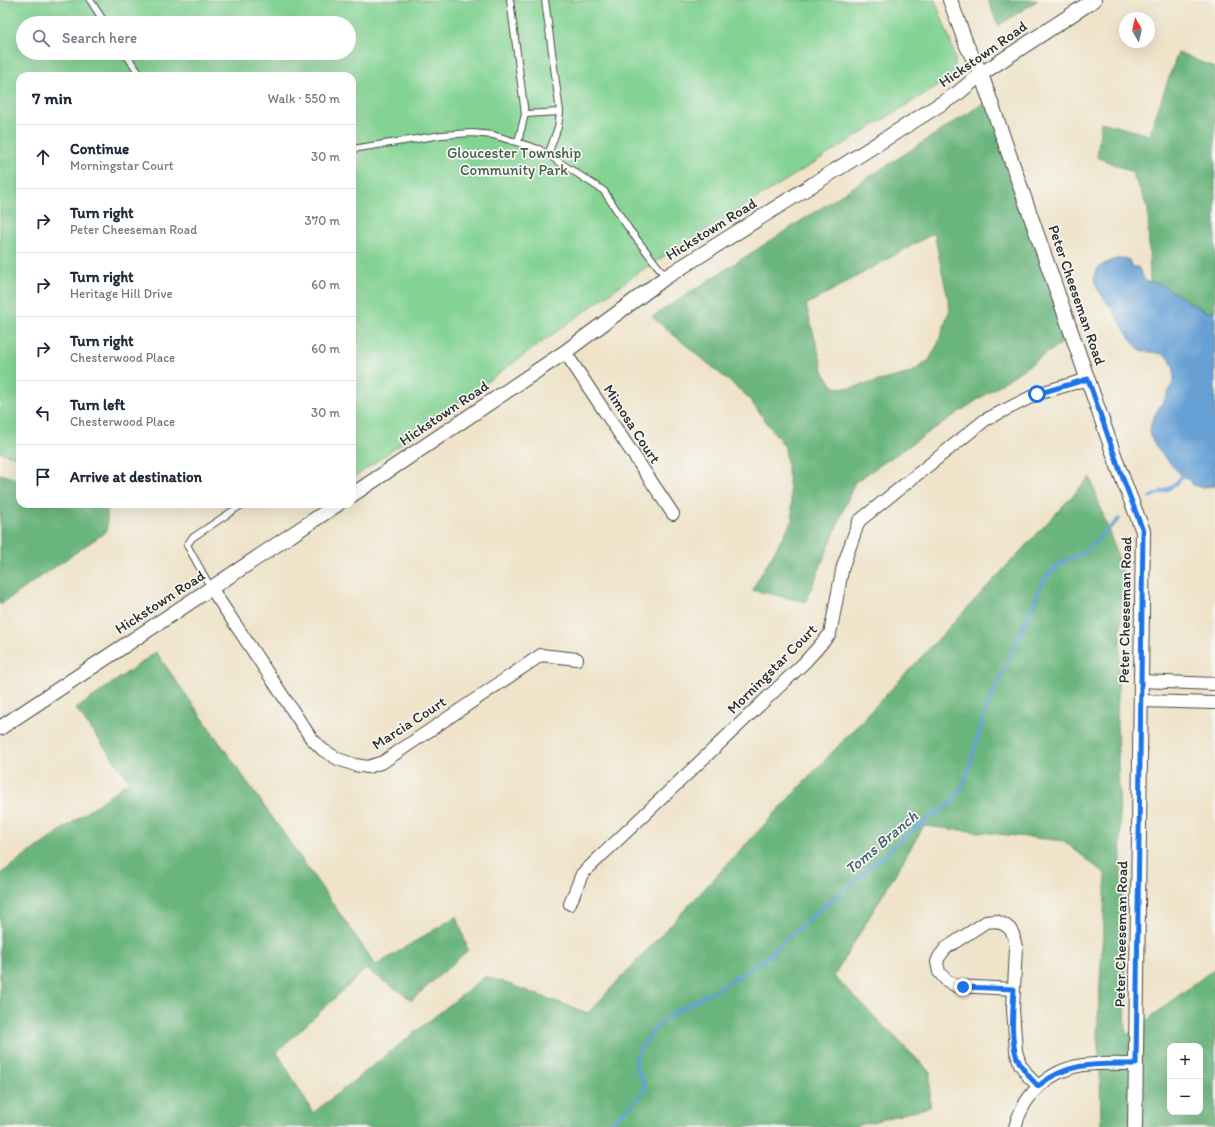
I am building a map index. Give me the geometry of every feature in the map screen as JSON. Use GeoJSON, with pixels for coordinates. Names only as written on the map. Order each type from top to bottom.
{"type":"FeatureCollection","features":[{"type":"Feature","properties":{"kind":"street","name":"Peter Cheeseman Road"},"geometry":{"type":"LineString","coordinates":[[950,0],[967,46],[981,74],[1119,468],[1143,531],[1135,1127]]}},
{"type":"Feature","properties":{"kind":"street","name":"Hickstown Road"},"geometry":{"type":"LineString","coordinates":[[356,492],[566,352],[666,277],[958,93],[981,74],[1094,0]]}},
{"type":"Feature","properties":{"kind":"street","name":"Mimosa Court"},"geometry":{"type":"LineString","coordinates":[[566,352],[673,514]]}},
{"type":"Feature","properties":{"kind":"street","name":"Morningstar Court"},"geometry":{"type":"LineString","coordinates":[[570,904],[582,874],[805,662],[830,634],[843,566],[859,521],[985,420],[1037,394],[1088,379]]}},
{"type":"Feature","properties":{"kind":"street","name":"Hickstown Road"},"geometry":{"type":"LineString","coordinates":[[0,728],[332,508]]}},
{"type":"Feature","properties":{"kind":"street","name":"Marcia Court"},"geometry":{"type":"LineString","coordinates":[[211,588],[311,738],[323,750],[338,759],[355,765],[368,767],[383,762],[541,655],[577,658]]}},
{"type":"Feature","properties":{"kind":"street"},"geometry":{"type":"LineString","coordinates":[[1141,681],[1215,684]]}},
{"type":"Feature","properties":{"kind":"street"},"geometry":{"type":"LineString","coordinates":[[1141,701],[1215,703]]}},
{"type":"Feature","properties":{"kind":"street"},"geometry":{"type":"LineString","coordinates":[[1014,989],[956,986],[946,980],[939,972],[937,962],[946,948],[986,922],[996,921],[1005,925],[1013,934],[1016,947],[1014,1030],[1016,1051],[1020,1064],[1038,1086]]}},
{"type":"Feature","properties":{"kind":"street"},"geometry":{"type":"LineString","coordinates":[[1015,1127],[1023,1106],[1038,1086],[1053,1075],[1076,1066],[1096,1064],[1136,1064]]}},
{"type":"Feature","properties":{"kind":"lane"},"geometry":{"type":"LineString","coordinates":[[90,0],[100,16]]}},
{"type":"Feature","properties":{"kind":"lane"},"geometry":{"type":"LineString","coordinates":[[510,0],[525,114],[518,142]]}},
{"type":"Feature","properties":{"kind":"lane"},"geometry":{"type":"LineString","coordinates":[[545,0],[560,112],[558,127],[548,155]]}},
{"type":"Feature","properties":{"kind":"lane"},"geometry":{"type":"LineString","coordinates":[[130,60],[137,72]]}},
{"type":"Feature","properties":{"kind":"lane"},"geometry":{"type":"LineString","coordinates":[[525,114],[560,112]]}},
{"type":"Feature","properties":{"kind":"lane"},"geometry":{"type":"LineString","coordinates":[[356,148],[442,135],[472,133],[493,135],[539,149],[604,191],[629,229],[666,277]]}},
{"type":"Feature","properties":{"kind":"lane"},"geometry":{"type":"LineString","coordinates":[[211,588],[186,545],[192,538],[237,508]]}},
{"type":"Feature","properties":{"kind":"green space","name":"Gloucester Township Community Park"},"geometry":{"type":"Polygon","coordinates":[[[0,0],[935,0],[951,43],[955,60],[955,69],[950,78],[642,270],[356,476],[356,72],[16,72],[16,457],[0,452],[0,0]]]}},
{"type":"Feature","properties":{"kind":"green space"},"geometry":{"type":"Polygon","coordinates":[[[988,0],[1038,0],[998,26],[988,0]]]}},
{"type":"Feature","properties":{"kind":"green space"},"geometry":{"type":"Polygon","coordinates":[[[1178,52],[1215,68],[1215,310],[1207,312],[1150,282],[1148,209],[1132,172],[1097,157],[1101,122],[1149,135],[1178,52]]]}},
{"type":"Feature","properties":{"kind":"green space"},"geometry":{"type":"Polygon","coordinates":[[[990,99],[1074,335],[855,482],[806,602],[752,590],[793,519],[785,447],[747,396],[652,317],[990,99]],[[934,233],[806,305],[824,373],[834,387],[850,388],[911,373],[929,360],[938,344],[950,309],[934,233]]]}},
{"type":"Feature","properties":{"kind":"green space"},"geometry":{"type":"Polygon","coordinates":[[[0,474],[16,479],[16,508],[107,509],[107,531],[0,605],[0,474]]]}},
{"type":"Feature","properties":{"kind":"green space"},"geometry":{"type":"Polygon","coordinates":[[[1090,477],[1123,572],[1117,722],[1126,1036],[1215,968],[1215,1127],[1101,1127],[1100,1067],[1097,1036],[1106,875],[1064,841],[924,826],[834,976],[930,1072],[930,1107],[853,1127],[0,1127],[0,874],[130,781],[76,709],[156,652],[376,965],[457,916],[468,950],[412,1000],[366,969],[277,1052],[313,1113],[486,976],[588,1013],[1090,477]]]}},
{"type":"Feature","properties":{"kind":"water"},"geometry":{"type":"Polygon","coordinates":[[[1120,258],[1129,260],[1132,267],[1138,267],[1146,282],[1158,283],[1164,286],[1202,310],[1207,312],[1215,311],[1215,486],[1199,487],[1191,483],[1192,481],[1182,476],[1176,470],[1152,441],[1150,427],[1153,418],[1169,391],[1173,381],[1174,372],[1171,362],[1168,357],[1164,355],[1141,350],[1137,347],[1100,293],[1094,278],[1095,272],[1100,266],[1120,258]]]}},
{"type":"Feature","properties":{"kind":"waterway","name":"Toms Branch"},"geometry":{"type":"LineString","coordinates":[[1150,497],[1173,486],[1184,473]]}},
{"type":"Feature","properties":{"kind":"waterway","name":"Toms Branch"},"geometry":{"type":"LineString","coordinates":[[606,1127],[638,1099],[645,1089],[644,1082],[636,1068],[636,1058],[653,1030],[674,1013],[738,977],[763,960],[905,836],[950,803],[956,796],[964,784],[986,710],[1043,582],[1054,569],[1063,562],[1082,553],[1119,519]]}},
{"type":"Feature","properties":{"kind":"route"},"geometry":{"type":"LineString","coordinates":[[963,987],[1014,989],[1014,1043],[1017,1058],[1030,1078],[1038,1086],[1053,1075],[1076,1066],[1096,1064],[1136,1064],[1143,531],[1088,379],[1037,394]]}}]}
